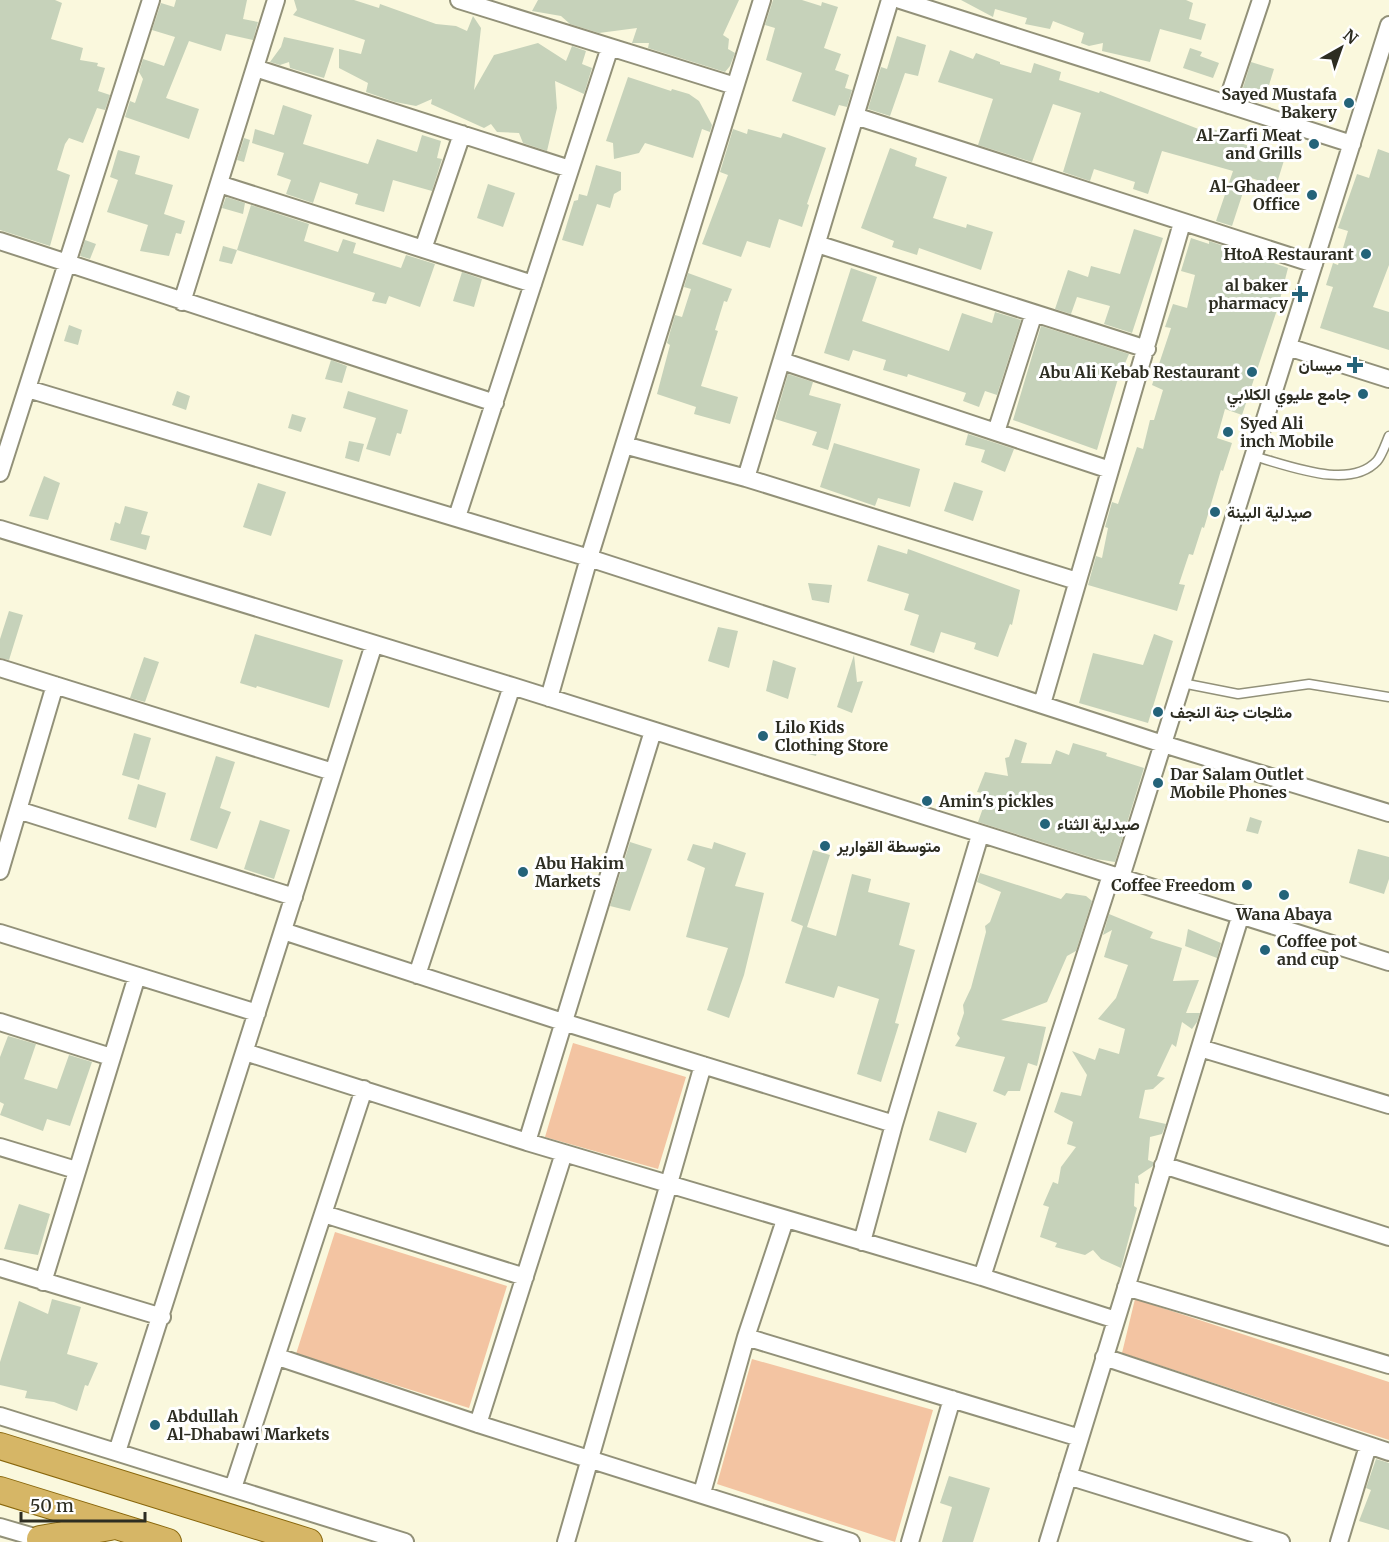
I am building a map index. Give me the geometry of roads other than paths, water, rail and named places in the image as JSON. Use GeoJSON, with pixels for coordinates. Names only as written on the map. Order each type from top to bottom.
{"type":"FeatureCollection","features":[{"type":"Feature","properties":{"kind":"main road"},"geometry":{"type":"LineString","coordinates":[[0,1446],[309,1542]]}},
{"type":"Feature","properties":{"kind":"main road"},"geometry":{"type":"LineString","coordinates":[[0,1490],[168,1542]]}},
{"type":"Feature","properties":{"kind":"main road"},"geometry":{"type":"LineString","coordinates":[[45,1540],[117,1526]]}},
{"type":"Feature","properties":{"kind":"street"},"geometry":{"type":"LineString","coordinates":[[0,473],[151,0]]}},
{"type":"Feature","properties":{"kind":"street"},"geometry":{"type":"LineString","coordinates":[[182,302],[276,0]]}},
{"type":"Feature","properties":{"kind":"street"},"geometry":{"type":"LineString","coordinates":[[459,0],[735,86]]}},
{"type":"Feature","properties":{"kind":"street"},"geometry":{"type":"LineString","coordinates":[[549,698],[589,558],[762,0]]}},
{"type":"Feature","properties":{"kind":"street"},"geometry":{"type":"LineString","coordinates":[[746,478],[890,0]]}},
{"type":"Feature","properties":{"kind":"street"},"geometry":{"type":"LineString","coordinates":[[900,0],[1352,144]]}},
{"type":"Feature","properties":{"kind":"street"},"geometry":{"type":"LineString","coordinates":[[1228,105],[1261,0]]}},
{"type":"Feature","properties":{"kind":"street"},"geometry":{"type":"LineString","coordinates":[[982,1277],[1116,876],[1163,744],[1388,33]]}},
{"type":"Feature","properties":{"kind":"street"},"geometry":{"type":"LineString","coordinates":[[457,517],[610,47]]}},
{"type":"Feature","properties":{"kind":"street"},"geometry":{"type":"LineString","coordinates":[[255,68],[570,169]]}},
{"type":"Feature","properties":{"kind":"street"},"geometry":{"type":"LineString","coordinates":[[855,116],[1314,264]]}},
{"type":"Feature","properties":{"kind":"street"},"geometry":{"type":"LineString","coordinates":[[423,249],[462,134]]}},
{"type":"Feature","properties":{"kind":"street"},"geometry":{"type":"LineString","coordinates":[[219,184],[533,284]]}},
{"type":"Feature","properties":{"kind":"street"},"geometry":{"type":"LineString","coordinates":[[1042,704],[1182,223]]}},
{"type":"Feature","properties":{"kind":"street"},"geometry":{"type":"LineString","coordinates":[[0,241],[495,403]]}},
{"type":"Feature","properties":{"kind":"street"},"geometry":{"type":"LineString","coordinates":[[817,244],[1147,349]]}},
{"type":"Feature","properties":{"kind":"street"},"geometry":{"type":"LineString","coordinates":[[996,432],[1034,313]]}},
{"type":"Feature","properties":{"kind":"street"},"geometry":{"type":"LineString","coordinates":[[1288,347],[1389,379]]}},
{"type":"Feature","properties":{"kind":"street"},"geometry":{"type":"LineString","coordinates":[[782,361],[1110,470]]}},
{"type":"Feature","properties":{"kind":"street"},"geometry":{"type":"LineString","coordinates":[[28,389],[589,558],[1163,744],[1389,813]]}},
{"type":"Feature","properties":{"kind":"street"},"geometry":{"type":"LineString","coordinates":[[624,445],[746,478],[1077,580]]}},
{"type":"Feature","properties":{"kind":"street"},"geometry":{"type":"LineString","coordinates":[[0,529],[512,686],[1389,962]]}},
{"type":"Feature","properties":{"kind":"street"},"geometry":{"type":"LineString","coordinates":[[117,1452],[162,1317],[374,644]]}},
{"type":"Feature","properties":{"kind":"street"},"geometry":{"type":"LineString","coordinates":[[0,668],[333,772]]}},
{"type":"Feature","properties":{"kind":"street"},"geometry":{"type":"LineString","coordinates":[[0,871],[55,685]]}},
{"type":"Feature","properties":{"kind":"street"},"geometry":{"type":"LineString","coordinates":[[417,975],[512,686]]}},
{"type":"Feature","properties":{"kind":"street"},"geometry":{"type":"LineString","coordinates":[[527,1142],[652,731]]}},
{"type":"Feature","properties":{"kind":"street"},"geometry":{"type":"LineString","coordinates":[[18,810],[294,897]]}},
{"type":"Feature","properties":{"kind":"street"},"geometry":{"type":"LineString","coordinates":[[862,1242],[894,1124],[981,835]]}},
{"type":"Feature","properties":{"kind":"street"},"geometry":{"type":"LineString","coordinates":[[1048,1542],[1241,914]]}},
{"type":"Feature","properties":{"kind":"street"},"geometry":{"type":"LineString","coordinates":[[283,931],[562,1022],[894,1124]]}},
{"type":"Feature","properties":{"kind":"street"},"geometry":{"type":"LineString","coordinates":[[0,933],[257,1013]]}},
{"type":"Feature","properties":{"kind":"street"},"geometry":{"type":"LineString","coordinates":[[43,1282],[137,976]]}},
{"type":"Feature","properties":{"kind":"street"},"geometry":{"type":"LineString","coordinates":[[0,1022],[111,1057]]}},
{"type":"Feature","properties":{"kind":"street"},"geometry":{"type":"LineString","coordinates":[[1200,1048],[1389,1105]]}},
{"type":"Feature","properties":{"kind":"street"},"geometry":{"type":"LineString","coordinates":[[245,1052],[527,1142],[982,1277],[1116,1320]]}},
{"type":"Feature","properties":{"kind":"street"},"geometry":{"type":"LineString","coordinates":[[566,1542],[703,1065]]}},
{"type":"Feature","properties":{"kind":"street"},"geometry":{"type":"LineString","coordinates":[[233,1488],[278,1357],[364,1089]]}},
{"type":"Feature","properties":{"kind":"street"},"geometry":{"type":"LineString","coordinates":[[0,1147],[76,1170]]}},
{"type":"Feature","properties":{"kind":"street"},"geometry":{"type":"LineString","coordinates":[[478,1424],[564,1153]]}},
{"type":"Feature","properties":{"kind":"street"},"geometry":{"type":"LineString","coordinates":[[1163,1165],[1389,1237]]}},
{"type":"Feature","properties":{"kind":"street"},"geometry":{"type":"LineString","coordinates":[[324,1214],[525,1277]]}},
{"type":"Feature","properties":{"kind":"street"},"geometry":{"type":"LineString","coordinates":[[702,1493],[746,1337],[785,1220]]}},
{"type":"Feature","properties":{"kind":"street"},"geometry":{"type":"LineString","coordinates":[[0,1268],[162,1317]]}},
{"type":"Feature","properties":{"kind":"street"},"geometry":{"type":"LineString","coordinates":[[1126,1287],[1389,1365]]}},
{"type":"Feature","properties":{"kind":"street"},"geometry":{"type":"LineString","coordinates":[[746,1337],[1080,1438]]}},
{"type":"Feature","properties":{"kind":"street"},"geometry":{"type":"LineString","coordinates":[[278,1357],[478,1424],[851,1542]]}},
{"type":"Feature","properties":{"kind":"street"},"geometry":{"type":"LineString","coordinates":[[1104,1357],[1389,1452]]}},
{"type":"Feature","properties":{"kind":"street"},"geometry":{"type":"LineString","coordinates":[[910,1542],[952,1399]]}},
{"type":"Feature","properties":{"kind":"street"},"geometry":{"type":"LineString","coordinates":[[0,1416],[405,1542]]}},
{"type":"Feature","properties":{"kind":"street"},"geometry":{"type":"LineString","coordinates":[[1339,1542],[1368,1446]]}},
{"type":"Feature","properties":{"kind":"street"},"geometry":{"type":"LineString","coordinates":[[1068,1476],[1281,1542]]}},
{"type":"Feature","properties":{"kind":"street"},"geometry":{"type":"LineString","coordinates":[[6,1533],[45,1540]]}},
{"type":"Feature","properties":{"kind":"lane"},"geometry":{"type":"LineString","coordinates":[[1253,456],[1339,477],[1360,473],[1378,460],[1389,436]]}},
{"type":"Feature","properties":{"kind":"lane"},"geometry":{"type":"LineString","coordinates":[[1182,683],[1238,694],[1308,684],[1389,697]]}},
{"type":"Feature","properties":{"kind":"place","name":"Sayed Mustafa Bakery"},"geometry":{"type":"Point","coordinates":[1349,103]}},
{"type":"Feature","properties":{"kind":"place","name":"Al-Zarfi Meat and Grills"},"geometry":{"type":"Point","coordinates":[1314,144]}},
{"type":"Feature","properties":{"kind":"place","name":"Al-Ghadeer Office"},"geometry":{"type":"Point","coordinates":[1312,195]}},
{"type":"Feature","properties":{"kind":"place","name":"HtoA Restaurant"},"geometry":{"type":"Point","coordinates":[1366,254]}},
{"type":"Feature","properties":{"kind":"place","name":"al baker pharmacy"},"geometry":{"type":"Point","coordinates":[1300,294]}},
{"type":"Feature","properties":{"kind":"place","name":"ميسان"},"geometry":{"type":"Point","coordinates":[1355,365]}},
{"type":"Feature","properties":{"kind":"place","name":"Abu Ali Kebab Restaurant"},"geometry":{"type":"Point","coordinates":[1252,372]}},
{"type":"Feature","properties":{"kind":"place","name":"جامع عليوي الكلابي"},"geometry":{"type":"Point","coordinates":[1363,394]}},
{"type":"Feature","properties":{"kind":"place","name":"Syed Ali inch Mobile"},"geometry":{"type":"Point","coordinates":[1228,432]}},
{"type":"Feature","properties":{"kind":"place","name":"صيدلية البينة"},"geometry":{"type":"Point","coordinates":[1215,512]}},
{"type":"Feature","properties":{"kind":"place","name":"مثلجات جنة النجف"},"geometry":{"type":"Point","coordinates":[1158,712]}},
{"type":"Feature","properties":{"kind":"place","name":"Lilo Kids Clothing Store"},"geometry":{"type":"Point","coordinates":[763,736]}},
{"type":"Feature","properties":{"kind":"place","name":"Dar Salam Outlet Mobile Phones"},"geometry":{"type":"Point","coordinates":[1158,783]}},
{"type":"Feature","properties":{"kind":"place","name":"Amin's pickles"},"geometry":{"type":"Point","coordinates":[927,801]}},
{"type":"Feature","properties":{"kind":"place","name":"صيدلية الثناء"},"geometry":{"type":"Point","coordinates":[1045,824]}},
{"type":"Feature","properties":{"kind":"place","name":"متوسطة القوارير"},"geometry":{"type":"Point","coordinates":[825,846]}},
{"type":"Feature","properties":{"kind":"place","name":"Abu Hakim Markets"},"geometry":{"type":"Point","coordinates":[523,872]}},
{"type":"Feature","properties":{"kind":"place","name":"Coffee Freedom"},"geometry":{"type":"Point","coordinates":[1247,885]}},
{"type":"Feature","properties":{"kind":"place","name":"Wana Abaya"},"geometry":{"type":"Point","coordinates":[1284,895]}},
{"type":"Feature","properties":{"kind":"place","name":"Coffee pot and cup"},"geometry":{"type":"Point","coordinates":[1265,950]}},
{"type":"Feature","properties":{"kind":"place","name":"Abdullah Al-Dhabawi Markets"},"geometry":{"type":"Point","coordinates":[155,1425]}}]}
